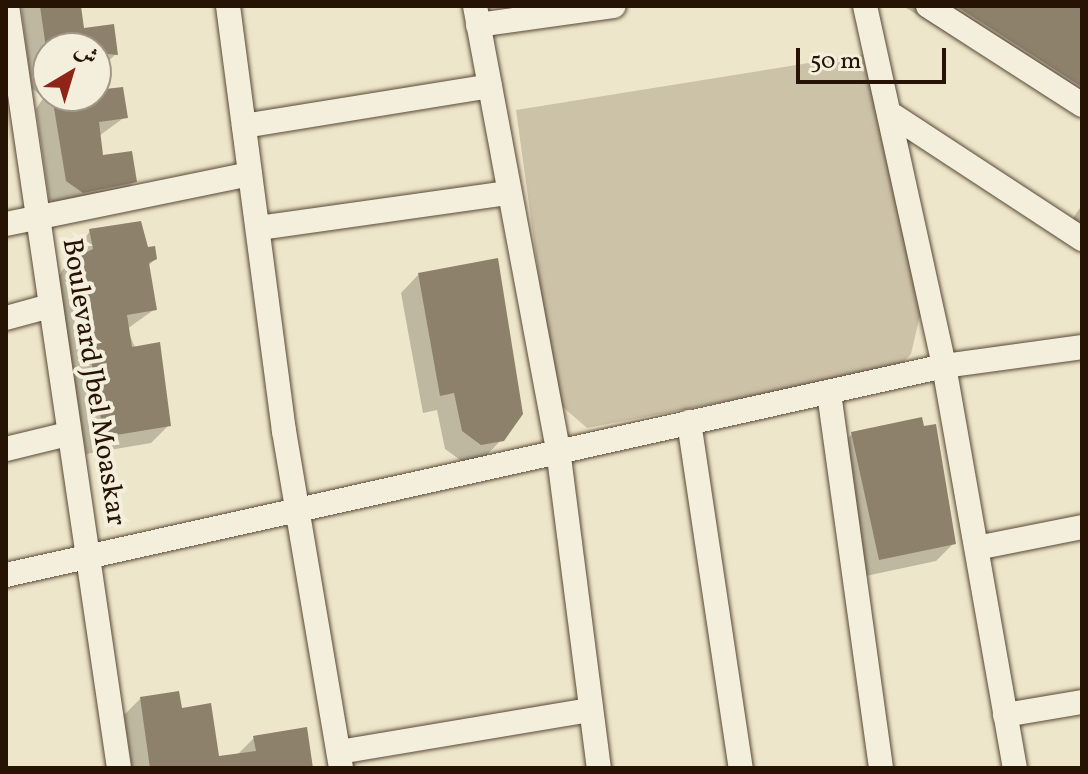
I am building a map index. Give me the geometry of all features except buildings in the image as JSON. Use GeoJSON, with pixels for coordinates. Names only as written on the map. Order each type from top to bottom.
{"type":"FeatureCollection","features":[{"type":"Feature","properties":{"kind":"street","name":"Boulevard Jbel Moaskar"},"geometry":{"type":"LineString","coordinates":[[7,6],[119,768]]}},
{"type":"Feature","properties":{"kind":"street"},"geometry":{"type":"LineString","coordinates":[[228,6],[296,511],[340,760],[591,710]]}},
{"type":"Feature","properties":{"kind":"street"},"geometry":{"type":"LineString","coordinates":[[599,768],[559,457],[477,16],[614,6]]}},
{"type":"Feature","properties":{"kind":"street"},"geometry":{"type":"LineString","coordinates":[[865,6],[894,116],[944,366],[1015,768]]}},
{"type":"Feature","properties":{"kind":"street"},"geometry":{"type":"LineString","coordinates":[[928,6],[1082,105]]}},
{"type":"Feature","properties":{"kind":"street"},"geometry":{"type":"LineString","coordinates":[[244,126],[490,86]]}},
{"type":"Feature","properties":{"kind":"street"},"geometry":{"type":"LineString","coordinates":[[894,116],[1082,239]]}},
{"type":"Feature","properties":{"kind":"street"},"geometry":{"type":"LineString","coordinates":[[6,224],[250,174]]}},
{"type":"Feature","properties":{"kind":"street"},"geometry":{"type":"LineString","coordinates":[[259,228],[509,193]]}},
{"type":"Feature","properties":{"kind":"street"},"geometry":{"type":"LineString","coordinates":[[6,318],[50,306]]}},
{"type":"Feature","properties":{"kind":"street"},"geometry":{"type":"LineString","coordinates":[[6,575],[559,457],[689,422],[944,366],[1082,347]]}},
{"type":"Feature","properties":{"kind":"street"},"geometry":{"type":"LineString","coordinates":[[829,393],[881,768]]}},
{"type":"Feature","properties":{"kind":"street"},"geometry":{"type":"LineString","coordinates":[[689,422],[741,768]]}},
{"type":"Feature","properties":{"kind":"street"},"geometry":{"type":"LineString","coordinates":[[6,449],[68,434]]}},
{"type":"Feature","properties":{"kind":"street"},"geometry":{"type":"LineString","coordinates":[[977,548],[1082,527]]}},
{"type":"Feature","properties":{"kind":"street"},"geometry":{"type":"LineString","coordinates":[[1005,715],[1082,702]]}},
{"type":"Feature","properties":{"kind":"shaded area"},"geometry":{"type":"Polygon","coordinates":[[[871,53],[921,311],[911,354],[897,369],[587,428],[556,401],[516,110],[871,53]]]}}]}
